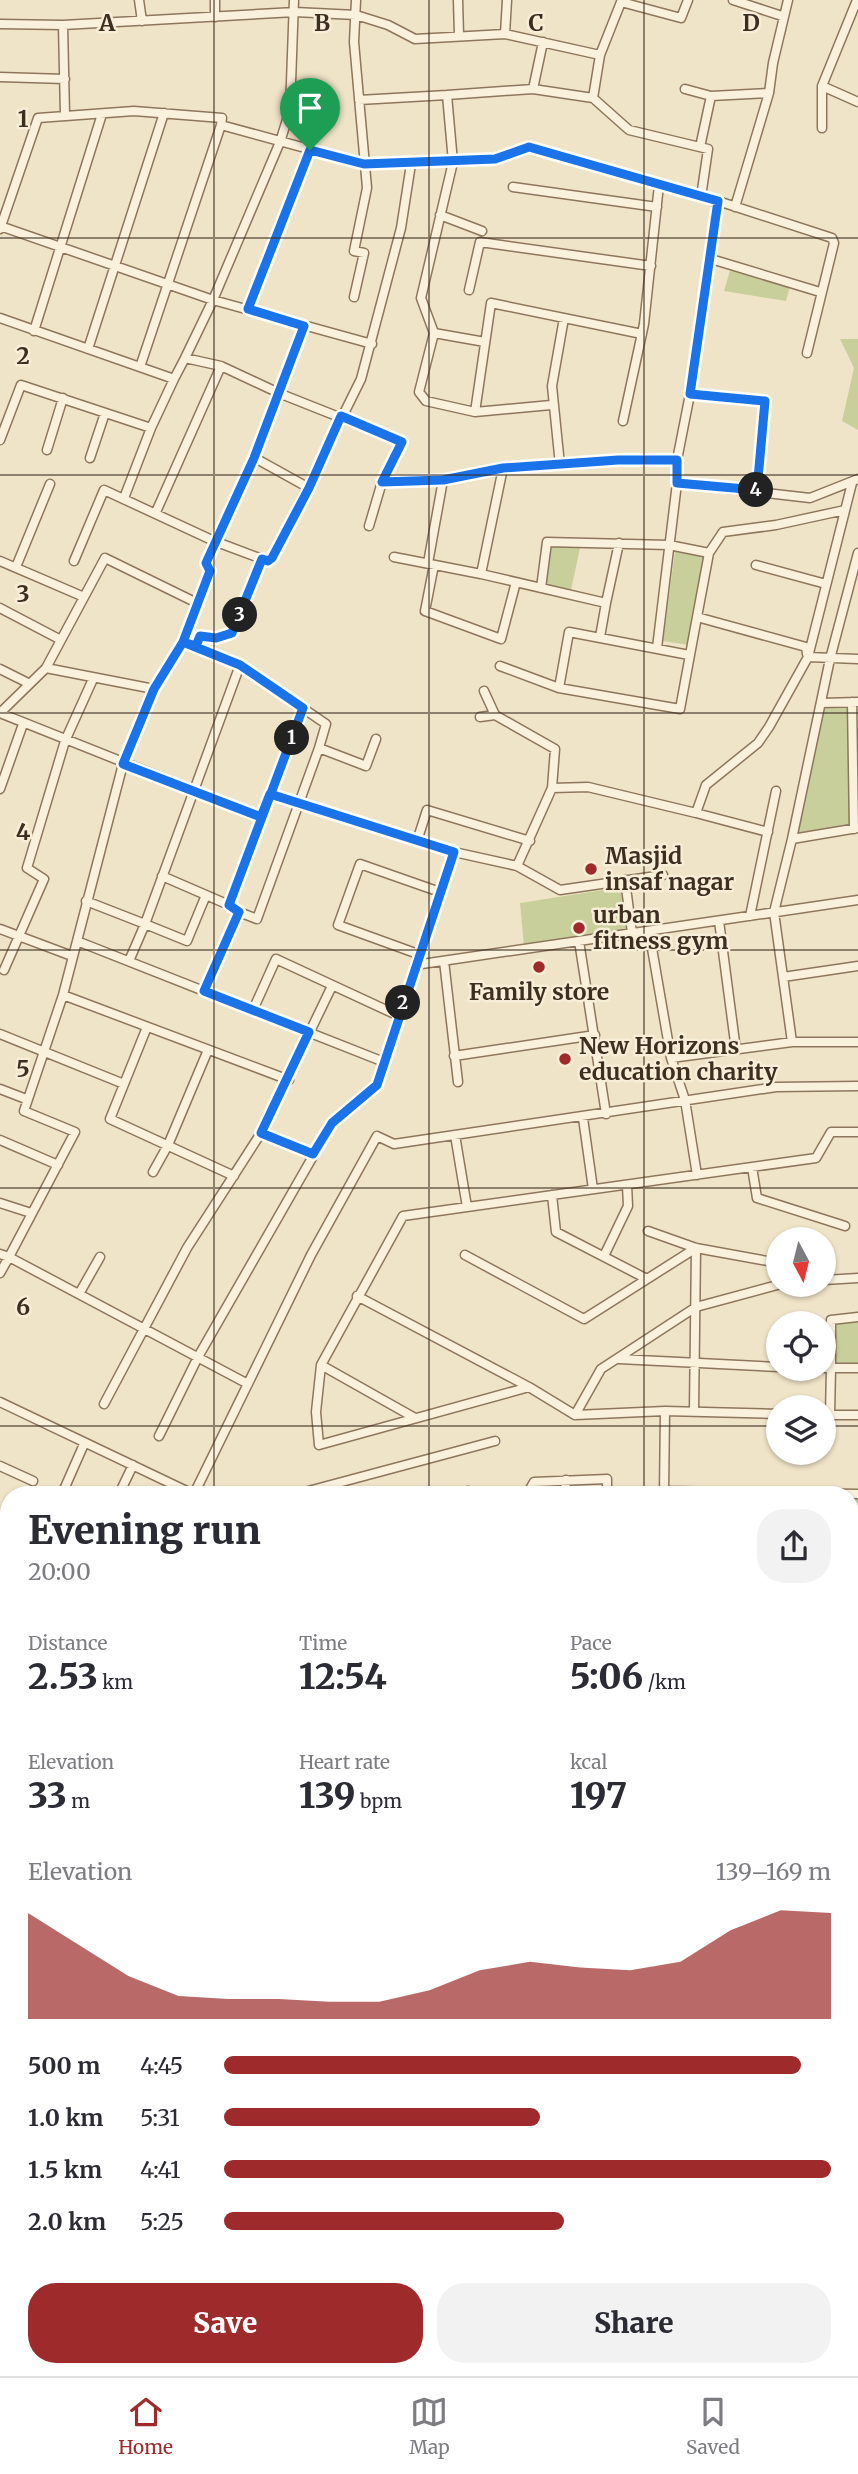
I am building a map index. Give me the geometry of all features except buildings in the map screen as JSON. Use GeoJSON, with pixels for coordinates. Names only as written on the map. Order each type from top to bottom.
{"type":"FeatureCollection","features":[{"type":"Feature","properties":{"kind":"street"},"geometry":{"type":"LineString","coordinates":[[139,0],[142,20]]}},
{"type":"Feature","properties":{"kind":"street"},"geometry":{"type":"LineString","coordinates":[[215,0],[215,17]]}},
{"type":"Feature","properties":{"kind":"street"},"geometry":{"type":"LineString","coordinates":[[124,498],[151,428],[214,300],[280,142],[290,110],[294,0]]}},
{"type":"Feature","properties":{"kind":"street"},"geometry":{"type":"LineString","coordinates":[[354,297],[364,253],[354,251],[367,188],[354,42],[356,0]]}},
{"type":"Feature","properties":{"kind":"street"},"geometry":{"type":"LineString","coordinates":[[458,0],[459,35]]}},
{"type":"Feature","properties":{"kind":"street"},"geometry":{"type":"LineString","coordinates":[[505,34],[507,0]]}},
{"type":"Feature","properties":{"kind":"street"},"geometry":{"type":"LineString","coordinates":[[593,98],[600,55],[621,1],[681,18],[688,0]]}},
{"type":"Feature","properties":{"kind":"street"},"geometry":{"type":"LineString","coordinates":[[733,0],[782,16]]}},
{"type":"Feature","properties":{"kind":"street"},"geometry":{"type":"LineString","coordinates":[[735,207],[769,93],[782,16],[788,0]]}},
{"type":"Feature","properties":{"kind":"street"},"geometry":{"type":"LineString","coordinates":[[822,128],[822,86],[857,0]]}},
{"type":"Feature","properties":{"kind":"street"},"geometry":{"type":"LineString","coordinates":[[0,24],[64,25],[295,12],[356,15],[388,25],[415,39],[505,34],[600,55]]}},
{"type":"Feature","properties":{"kind":"street"},"geometry":{"type":"LineString","coordinates":[[64,25],[65,115]]}},
{"type":"Feature","properties":{"kind":"street"},"geometry":{"type":"LineString","coordinates":[[533,89],[543,43]]}},
{"type":"Feature","properties":{"kind":"street"},"geometry":{"type":"LineString","coordinates":[[0,77],[65,79]]}},
{"type":"Feature","properties":{"kind":"street"},"geometry":{"type":"LineString","coordinates":[[822,86],[858,103]]}},
{"type":"Feature","properties":{"kind":"street"},"geometry":{"type":"LineString","coordinates":[[359,100],[533,89],[593,98],[628,130],[708,149],[701,197]]}},
{"type":"Feature","properties":{"kind":"street"},"geometry":{"type":"LineString","coordinates":[[685,89],[710,96],[769,93]]}},
{"type":"Feature","properties":{"kind":"street"},"geometry":{"type":"LineString","coordinates":[[447,94],[453,162],[421,298],[434,333],[419,391],[426,401],[475,412],[551,405]]}},
{"type":"Feature","properties":{"kind":"street"},"geometry":{"type":"LineString","coordinates":[[700,147],[710,96]]}},
{"type":"Feature","properties":{"kind":"street"},"geometry":{"type":"LineString","coordinates":[[140,367],[167,282],[221,125],[222,118],[134,111],[38,118],[0,227],[167,282],[214,300],[372,344]]}},
{"type":"Feature","properties":{"kind":"street"},"geometry":{"type":"LineString","coordinates":[[88,349],[164,113]]}},
{"type":"Feature","properties":{"kind":"street"},"geometry":{"type":"LineString","coordinates":[[34,331],[102,114]]}},
{"type":"Feature","properties":{"kind":"street"},"geometry":{"type":"LineString","coordinates":[[221,125],[364,164],[495,159],[529,147],[718,201],[832,238],[834,243],[807,353]]}},
{"type":"Feature","properties":{"kind":"street"},"geometry":{"type":"LineString","coordinates":[[248,309],[310,150]]}},
{"type":"Feature","properties":{"kind":"street"},"geometry":{"type":"LineString","coordinates":[[75,561],[104,490],[214,541],[268,561],[272,558],[309,488],[360,379],[372,344],[401,228],[411,164]]}},
{"type":"Feature","properties":{"kind":"street"},"geometry":{"type":"LineString","coordinates":[[623,421],[642,334],[659,185]]}},
{"type":"Feature","properties":{"kind":"street"},"geometry":{"type":"LineString","coordinates":[[513,187],[657,207]]}},
{"type":"Feature","properties":{"kind":"street"},"geometry":{"type":"LineString","coordinates":[[657,648],[677,483],[677,460],[690,394],[718,201]]}},
{"type":"Feature","properties":{"kind":"street"},"geometry":{"type":"LineString","coordinates":[[440,215],[482,231]]}},
{"type":"Feature","properties":{"kind":"street"},"geometry":{"type":"LineString","coordinates":[[469,290],[480,242],[651,266]]}},
{"type":"Feature","properties":{"kind":"street"},"geometry":{"type":"LineString","coordinates":[[711,259],[820,292]]}},
{"type":"Feature","properties":{"kind":"street"},"geometry":{"type":"LineString","coordinates":[[475,412],[491,303],[642,334]]}},
{"type":"Feature","properties":{"kind":"street"},"geometry":{"type":"LineString","coordinates":[[0,317],[174,379]]}},
{"type":"Feature","properties":{"kind":"street"},"geometry":{"type":"LineString","coordinates":[[560,466],[551,405],[565,318]]}},
{"type":"Feature","properties":{"kind":"street"},"geometry":{"type":"LineString","coordinates":[[0,1273],[5,1256],[75,1132],[24,1111],[63,995],[123,764],[154,689],[183,642],[210,571],[206,563],[214,541],[281,394],[304,326]]}},
{"type":"Feature","properties":{"kind":"street"},"geometry":{"type":"LineString","coordinates":[[434,333],[485,342]]}},
{"type":"Feature","properties":{"kind":"street"},"geometry":{"type":"LineString","coordinates":[[185,358],[221,366],[281,394],[402,442],[382,482],[369,526]]}},
{"type":"Feature","properties":{"kind":"street"},"geometry":{"type":"LineString","coordinates":[[156,512],[221,366]]}},
{"type":"Feature","properties":{"kind":"street"},"geometry":{"type":"LineString","coordinates":[[0,440],[21,385],[151,428]]}},
{"type":"Feature","properties":{"kind":"street"},"geometry":{"type":"LineString","coordinates":[[690,394],[765,401],[757,490]]}},
{"type":"Feature","properties":{"kind":"street"},"geometry":{"type":"LineString","coordinates":[[47,450],[63,398]]}},
{"type":"Feature","properties":{"kind":"street"},"geometry":{"type":"LineString","coordinates":[[90,458],[105,413]]}},
{"type":"Feature","properties":{"kind":"street"},"geometry":{"type":"LineString","coordinates":[[254,458],[309,488]]}},
{"type":"Feature","properties":{"kind":"street"},"geometry":{"type":"LineString","coordinates":[[382,482],[443,480],[503,468],[618,460],[677,460]]}},
{"type":"Feature","properties":{"kind":"street"},"geometry":{"type":"LineString","coordinates":[[481,574],[503,468]]}},
{"type":"Feature","properties":{"kind":"street"},"geometry":{"type":"LineString","coordinates":[[443,480],[425,611],[501,639],[516,582]]}},
{"type":"Feature","properties":{"kind":"street"},"geometry":{"type":"LineString","coordinates":[[677,483],[810,498],[855,481]]}},
{"type":"Feature","properties":{"kind":"street"},"geometry":{"type":"LineString","coordinates":[[696,813],[706,785],[758,743],[808,657],[845,510],[855,481]]}},
{"type":"Feature","properties":{"kind":"street"},"geometry":{"type":"LineString","coordinates":[[16,567],[50,484]]}},
{"type":"Feature","properties":{"kind":"street"},"geometry":{"type":"LineString","coordinates":[[499,666],[559,688],[680,709],[709,553],[723,531],[776,525],[845,510]]}},
{"type":"Feature","properties":{"kind":"street"},"geometry":{"type":"LineString","coordinates":[[541,588],[547,542],[668,545],[709,553]]}},
{"type":"Feature","properties":{"kind":"street"},"geometry":{"type":"LineString","coordinates":[[600,638],[619,543]]}},
{"type":"Feature","properties":{"kind":"street"},"geometry":{"type":"LineString","coordinates":[[792,1042],[774,912],[830,659],[858,553]]}},
{"type":"Feature","properties":{"kind":"street"},"geometry":{"type":"LineString","coordinates":[[394,557],[606,603]]}},
{"type":"Feature","properties":{"kind":"street"},"geometry":{"type":"LineString","coordinates":[[197,603],[105,558],[46,668],[0,713],[261,817]]}},
{"type":"Feature","properties":{"kind":"street"},"geometry":{"type":"LineString","coordinates":[[196,646],[200,636],[216,638],[232,633],[262,559]]}},
{"type":"Feature","properties":{"kind":"street"},"geometry":{"type":"LineString","coordinates":[[0,561],[84,597]]}},
{"type":"Feature","properties":{"kind":"street"},"geometry":{"type":"LineString","coordinates":[[756,565],[826,584]]}},
{"type":"Feature","properties":{"kind":"street"},"geometry":{"type":"LineString","coordinates":[[0,608],[61,640]]}},
{"type":"Feature","properties":{"kind":"street"},"geometry":{"type":"LineString","coordinates":[[697,617],[806,647],[808,657]]}},
{"type":"Feature","properties":{"kind":"street"},"geometry":{"type":"LineString","coordinates":[[559,688],[569,632],[689,655]]}},
{"type":"Feature","properties":{"kind":"street"},"geometry":{"type":"LineString","coordinates":[[162,876],[257,919],[300,805],[326,724],[240,665],[183,642]]}},
{"type":"Feature","properties":{"kind":"street"},"geometry":{"type":"LineString","coordinates":[[808,657],[858,659]]}},
{"type":"Feature","properties":{"kind":"street"},"geometry":{"type":"LineString","coordinates":[[129,961],[240,665]]}},
{"type":"Feature","properties":{"kind":"street"},"geometry":{"type":"LineString","coordinates":[[46,668],[154,689]]}},
{"type":"Feature","properties":{"kind":"street"},"geometry":{"type":"LineString","coordinates":[[0,669],[28,683]]}},
{"type":"Feature","properties":{"kind":"street"},"geometry":{"type":"LineString","coordinates":[[4,970],[21,937],[44,880],[27,868],[65,741],[93,679]]}},
{"type":"Feature","properties":{"kind":"street"},"geometry":{"type":"LineString","coordinates":[[484,691],[495,715],[555,749],[552,788],[517,866]]}},
{"type":"Feature","properties":{"kind":"street"},"geometry":{"type":"LineString","coordinates":[[792,839],[856,829],[855,702],[822,703]]}},
{"type":"Feature","properties":{"kind":"street"},"geometry":{"type":"LineString","coordinates":[[229,905],[303,708]]}},
{"type":"Feature","properties":{"kind":"street"},"geometry":{"type":"LineString","coordinates":[[480,717],[495,715]]}},
{"type":"Feature","properties":{"kind":"street"},"geometry":{"type":"LineString","coordinates":[[0,789],[23,724]]}},
{"type":"Feature","properties":{"kind":"street"},"geometry":{"type":"LineString","coordinates":[[319,748],[366,766],[376,739]]}},
{"type":"Feature","properties":{"kind":"street"},"geometry":{"type":"LineString","coordinates":[[552,788],[588,787],[768,832]]}},
{"type":"Feature","properties":{"kind":"street"},"geometry":{"type":"LineString","coordinates":[[750,916],[776,791]]}},
{"type":"Feature","properties":{"kind":"street"},"geometry":{"type":"LineString","coordinates":[[270,794],[454,852],[517,866],[560,890],[663,875]]}},
{"type":"Feature","properties":{"kind":"street"},"geometry":{"type":"LineString","coordinates":[[417,841],[427,810],[530,841]]}},
{"type":"Feature","properties":{"kind":"street"},"geometry":{"type":"LineString","coordinates":[[159,1436],[198,1357],[332,1123],[377,1085],[418,954],[454,852]]}},
{"type":"Feature","properties":{"kind":"street"},"geometry":{"type":"LineString","coordinates":[[418,954],[338,925],[360,864],[440,892]]}},
{"type":"Feature","properties":{"kind":"street"},"geometry":{"type":"LineString","coordinates":[[625,880],[632,933]]}},
{"type":"Feature","properties":{"kind":"street"},"geometry":{"type":"LineString","coordinates":[[86,901],[187,941],[206,895]]}},
{"type":"Feature","properties":{"kind":"street"},"geometry":{"type":"LineString","coordinates":[[415,965],[858,900]]}},
{"type":"Feature","properties":{"kind":"street"},"geometry":{"type":"LineString","coordinates":[[204,991],[239,912]]}},
{"type":"Feature","properties":{"kind":"street"},"geometry":{"type":"LineString","coordinates":[[719,920],[736,1050]]}},
{"type":"Feature","properties":{"kind":"street"},"geometry":{"type":"LineString","coordinates":[[0,929],[72,956]]}},
{"type":"Feature","properties":{"kind":"street"},"geometry":{"type":"LineString","coordinates":[[649,931],[671,1058],[685,1100],[697,1175]]}},
{"type":"Feature","properties":{"kind":"street"},"geometry":{"type":"LineString","coordinates":[[77,941],[384,1062]]}},
{"type":"Feature","properties":{"kind":"street"},"geometry":{"type":"LineString","coordinates":[[579,941],[606,1114]]}},
{"type":"Feature","properties":{"kind":"street"},"geometry":{"type":"LineString","coordinates":[[253,1010],[276,959],[399,1016]]}},
{"type":"Feature","properties":{"kind":"street"},"geometry":{"type":"LineString","coordinates":[[444,961],[458,1082]]}},
{"type":"Feature","properties":{"kind":"street"},"geometry":{"type":"LineString","coordinates":[[783,977],[858,966]]}},
{"type":"Feature","properties":{"kind":"street"},"geometry":{"type":"LineString","coordinates":[[104,1404],[187,1248],[261,1133],[289,1080],[332,986]]}},
{"type":"Feature","properties":{"kind":"street"},"geometry":{"type":"LineString","coordinates":[[63,995],[289,1080]]}},
{"type":"Feature","properties":{"kind":"street"},"geometry":{"type":"LineString","coordinates":[[147,1027],[110,1119],[234,1177]]}},
{"type":"Feature","properties":{"kind":"street"},"geometry":{"type":"LineString","coordinates":[[0,1034],[124,1084]]}},
{"type":"Feature","properties":{"kind":"street"},"geometry":{"type":"LineString","coordinates":[[454,1056],[594,1035]]}},
{"type":"Feature","properties":{"kind":"street"},"geometry":{"type":"LineString","coordinates":[[671,1058],[792,1042],[858,1042]]}},
{"type":"Feature","properties":{"kind":"street"},"geometry":{"type":"LineString","coordinates":[[153,1172],[168,1145],[208,1050]]}},
{"type":"Feature","properties":{"kind":"street"},"geometry":{"type":"LineString","coordinates":[[198,1486],[311,1255],[377,1136],[394,1144],[583,1118],[776,1087],[858,1086]]}},
{"type":"Feature","properties":{"kind":"street"},"geometry":{"type":"LineString","coordinates":[[0,1089],[26,1099]]}},
{"type":"Feature","properties":{"kind":"street"},"geometry":{"type":"LineString","coordinates":[[583,1118],[593,1189]]}},
{"type":"Feature","properties":{"kind":"street"},"geometry":{"type":"LineString","coordinates":[[529,1387],[319,1445],[316,1412],[321,1365],[403,1216],[816,1158],[831,1132],[858,1132]]}},
{"type":"Feature","properties":{"kind":"street"},"geometry":{"type":"LineString","coordinates":[[261,1133],[313,1154]]}},
{"type":"Feature","properties":{"kind":"street"},"geometry":{"type":"LineString","coordinates":[[455,1135],[467,1207]]}},
{"type":"Feature","properties":{"kind":"street"},"geometry":{"type":"LineString","coordinates":[[0,1140],[58,1165]]}},
{"type":"Feature","properties":{"kind":"street"},"geometry":{"type":"LineString","coordinates":[[752,1167],[757,1198],[845,1226]]}},
{"type":"Feature","properties":{"kind":"street"},"geometry":{"type":"LineString","coordinates":[[604,1256],[628,1206],[627,1185]]}},
{"type":"Feature","properties":{"kind":"street"},"geometry":{"type":"LineString","coordinates":[[552,1195],[556,1232],[647,1279]]}},
{"type":"Feature","properties":{"kind":"street"},"geometry":{"type":"LineString","coordinates":[[0,1203],[31,1213]]}},
{"type":"Feature","properties":{"kind":"street"},"geometry":{"type":"LineString","coordinates":[[648,1231],[696,1248],[766,1261]]}},
{"type":"Feature","properties":{"kind":"street"},"geometry":{"type":"LineString","coordinates":[[465,1255],[584,1319],[696,1248]]}},
{"type":"Feature","properties":{"kind":"street"},"geometry":{"type":"LineString","coordinates":[[694,1411],[696,1248]]}},
{"type":"Feature","properties":{"kind":"street"},"geometry":{"type":"LineString","coordinates":[[5,1256],[248,1384]]}},
{"type":"Feature","properties":{"kind":"street"},"geometry":{"type":"LineString","coordinates":[[79,1294],[100,1257]]}},
{"type":"Feature","properties":{"kind":"street"},"geometry":{"type":"LineString","coordinates":[[836,1279],[858,1278]]}},
{"type":"Feature","properties":{"kind":"street"},"geometry":{"type":"LineString","coordinates":[[575,1415],[601,1369],[696,1307],[766,1288]]}},
{"type":"Feature","properties":{"kind":"street"},"geometry":{"type":"LineString","coordinates":[[357,1296],[529,1387],[575,1415],[665,1410],[766,1414]]}},
{"type":"Feature","properties":{"kind":"street"},"geometry":{"type":"LineString","coordinates":[[836,1319],[858,1317]]}},
{"type":"Feature","properties":{"kind":"street"},"geometry":{"type":"LineString","coordinates":[[619,1359],[766,1367]]}},
{"type":"Feature","properties":{"kind":"street"},"geometry":{"type":"LineString","coordinates":[[321,1365],[415,1419]]}},
{"type":"Feature","properties":{"kind":"street"},"geometry":{"type":"LineString","coordinates":[[836,1368],[858,1368]]}},
{"type":"Feature","properties":{"kind":"street"},"geometry":{"type":"LineString","coordinates":[[0,1402],[177,1486]]}},
{"type":"Feature","properties":{"kind":"street"},"geometry":{"type":"LineString","coordinates":[[664,1486],[665,1410]]}},
{"type":"Feature","properties":{"kind":"street"},"geometry":{"type":"LineString","coordinates":[[836,1415],[858,1415]]}},
{"type":"Feature","properties":{"kind":"street"},"geometry":{"type":"LineString","coordinates":[[327,1486],[495,1441]]}},
{"type":"Feature","properties":{"kind":"street"},"geometry":{"type":"LineString","coordinates":[[66,1486],[84,1444]]}},
{"type":"Feature","properties":{"kind":"street"},"geometry":{"type":"LineString","coordinates":[[123,1486],[133,1465]]}},
{"type":"Feature","properties":{"kind":"street"},"geometry":{"type":"LineString","coordinates":[[0,1466],[33,1481]]}},
{"type":"Feature","properties":{"kind":"street"},"geometry":{"type":"LineString","coordinates":[[532,1486],[534,1482],[607,1479],[607,1486]]}},
{"type":"Feature","properties":{"kind":"street"},"geometry":{"type":"LineString","coordinates":[[566,1480],[566,1486]]}},
{"type":"Feature","properties":{"kind":"green space"},"geometry":{"type":"Polygon","coordinates":[[[731,267],[790,286],[786,301],[724,291],[731,267]]]}},
{"type":"Feature","properties":{"kind":"green space"},"geometry":{"type":"Polygon","coordinates":[[[840,339],[858,339],[858,430],[842,421],[854,368],[840,339]]]}},
{"type":"Feature","properties":{"kind":"green space"},"geometry":{"type":"Polygon","coordinates":[[[551,545],[580,548],[571,590],[545,585],[551,545]]]}},
{"type":"Feature","properties":{"kind":"green space"},"geometry":{"type":"Polygon","coordinates":[[[675,551],[705,557],[689,645],[663,641],[675,551]]]}},
{"type":"Feature","properties":{"kind":"green space"},"geometry":{"type":"Polygon","coordinates":[[[824,703],[849,705],[851,825],[797,833],[824,703]]]}},
{"type":"Feature","properties":{"kind":"green space"},"geometry":{"type":"Polygon","coordinates":[[[622,887],[627,930],[524,947],[520,903],[622,887]]]}},
{"type":"Feature","properties":{"kind":"green space"},"geometry":{"type":"Polygon","coordinates":[[[858,1319],[858,1364],[836,1364],[836,1322],[858,1319]]]}},
{"type":"Feature","properties":{"kind":"place","name":"Masjid insaf nagar"},"geometry":{"type":"Point","coordinates":[591,869]}},
{"type":"Feature","properties":{"kind":"place","name":"urban fitness gym"},"geometry":{"type":"Point","coordinates":[579,928]}},
{"type":"Feature","properties":{"kind":"place","name":"Family store"},"geometry":{"type":"Point","coordinates":[539,967]}},
{"type":"Feature","properties":{"kind":"place","name":"New Horizons education charity"},"geometry":{"type":"Point","coordinates":[565,1059]}},
{"type":"Feature","properties":{"kind":"route"},"geometry":{"type":"LineString","coordinates":[[310,150],[248,309],[304,326],[281,394],[214,541],[206,563],[210,571],[183,642],[240,665],[303,708],[261,817],[229,905],[239,912],[204,991],[309,1032],[289,1080],[261,1133],[313,1154],[332,1123],[377,1085],[454,852],[270,794],[261,817],[123,764],[154,689],[183,642],[196,646],[200,636],[216,638],[232,633],[262,559],[268,561],[272,558],[309,488],[341,416],[402,442],[382,482],[443,480],[503,468],[618,460],[677,460],[677,483],[757,490],[765,401],[690,394],[718,201],[529,147],[495,159],[438,163],[364,164],[310,150]]}}]}
